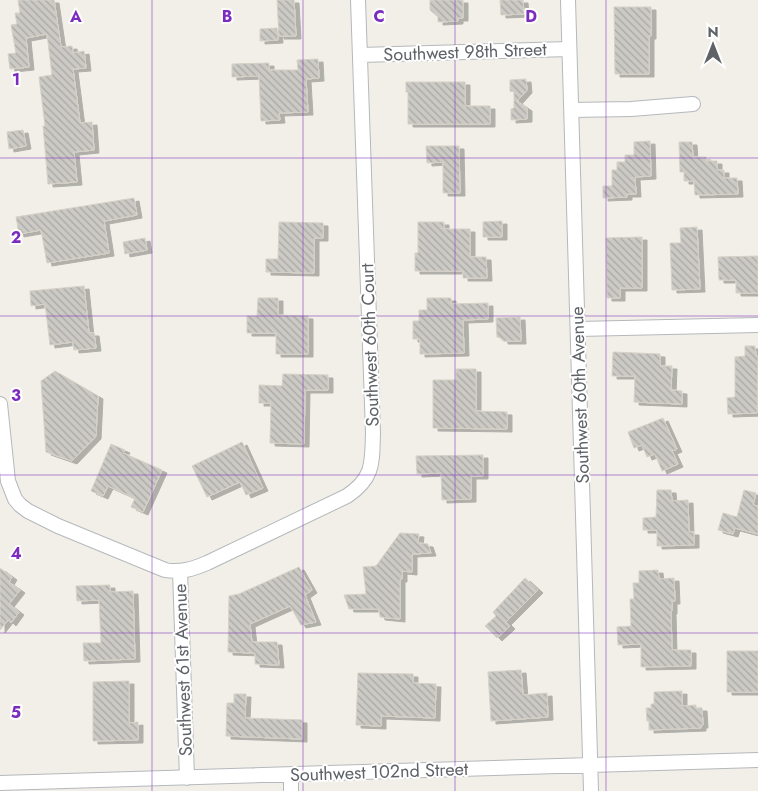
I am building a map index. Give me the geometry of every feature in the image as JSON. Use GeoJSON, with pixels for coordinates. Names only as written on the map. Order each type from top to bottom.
{"type":"FeatureCollection","features":[{"type":"Feature","properties":{"kind":"street","name":"Southwest 60th Court"},"geometry":{"type":"LineString","coordinates":[[180,571],[190,570],[207,563],[347,496],[363,484],[368,476],[371,466],[373,433],[358,0]]}},
{"type":"Feature","properties":{"kind":"street","name":"Southwest 60th Avenue"},"geometry":{"type":"LineString","coordinates":[[568,0],[591,791]]}},
{"type":"Feature","properties":{"kind":"street","name":"Southwest 98th Street"},"geometry":{"type":"LineString","coordinates":[[360,55],[569,49]]}},
{"type":"Feature","properties":{"kind":"street"},"geometry":{"type":"LineString","coordinates":[[572,110],[631,110],[693,104]]}},
{"type":"Feature","properties":{"kind":"street"},"geometry":{"type":"LineString","coordinates":[[578,330],[758,325]]}},
{"type":"Feature","properties":{"kind":"street","name":"Southwest 61st Avenue"},"geometry":{"type":"LineString","coordinates":[[0,404],[8,481],[15,499],[20,505],[58,526],[146,564],[165,570],[180,571],[187,778]]}},
{"type":"Feature","properties":{"kind":"street","name":"Southwest 102nd Street"},"geometry":{"type":"LineString","coordinates":[[0,783],[758,760]]}},
{"type":"Feature","properties":{"kind":"street"},"geometry":{"type":"LineString","coordinates":[[291,774],[292,791]]}},
{"type":"Feature","properties":{"kind":"building"},"geometry":{"type":"Polygon","coordinates":[[[18,0],[54,0],[61,47],[72,46],[73,53],[84,51],[86,68],[73,69],[80,123],[92,122],[94,150],[74,152],[77,182],[48,184],[43,126],[45,126],[39,77],[52,75],[47,34],[26,38],[29,67],[10,69],[8,54],[16,53],[11,25],[17,24],[15,13],[20,13],[18,0]]]}},
{"type":"Feature","properties":{"kind":"building"},"geometry":{"type":"Polygon","coordinates":[[[277,0],[294,0],[296,36],[279,36],[277,0]]]}},
{"type":"Feature","properties":{"kind":"building"},"geometry":{"type":"Polygon","coordinates":[[[430,0],[463,0],[463,18],[458,18],[458,21],[438,22],[438,17],[430,10],[430,0]]]}},
{"type":"Feature","properties":{"kind":"building"},"geometry":{"type":"Polygon","coordinates":[[[500,0],[523,0],[524,14],[501,15],[500,0]]]}},
{"type":"Feature","properties":{"kind":"building"},"geometry":{"type":"Polygon","coordinates":[[[614,7],[651,7],[649,74],[615,74],[614,7]]]}},
{"type":"Feature","properties":{"kind":"building"},"geometry":{"type":"Polygon","coordinates":[[[277,28],[278,40],[260,41],[260,29],[277,28]]]}},
{"type":"Feature","properties":{"kind":"building"},"geometry":{"type":"Polygon","coordinates":[[[318,59],[319,78],[306,79],[308,112],[279,113],[280,120],[261,121],[259,76],[232,77],[232,64],[269,63],[269,70],[298,70],[297,60],[318,59]]]}},
{"type":"Feature","properties":{"kind":"building"},"geometry":{"type":"Polygon","coordinates":[[[526,79],[527,90],[517,101],[527,108],[527,119],[511,120],[511,109],[514,108],[514,92],[510,91],[510,80],[526,79]]]}},
{"type":"Feature","properties":{"kind":"building"},"geometry":{"type":"Polygon","coordinates":[[[406,82],[465,82],[465,106],[490,106],[490,124],[408,124],[408,92],[406,92],[406,82]]]}},
{"type":"Feature","properties":{"kind":"building"},"geometry":{"type":"Polygon","coordinates":[[[23,130],[26,146],[9,149],[7,132],[23,130]]]}},
{"type":"Feature","properties":{"kind":"building"},"geometry":{"type":"Polygon","coordinates":[[[650,141],[651,176],[635,177],[636,194],[627,194],[627,197],[603,198],[603,186],[612,186],[612,170],[617,170],[617,162],[625,162],[625,155],[634,155],[634,142],[650,141]]]}},
{"type":"Feature","properties":{"kind":"building"},"geometry":{"type":"Polygon","coordinates":[[[679,142],[692,142],[693,157],[706,157],[706,161],[717,161],[717,170],[724,170],[724,178],[737,178],[738,194],[695,195],[694,181],[684,181],[684,172],[680,172],[679,142]]]}},
{"type":"Feature","properties":{"kind":"building"},"geometry":{"type":"Polygon","coordinates":[[[426,146],[459,146],[460,193],[443,193],[443,162],[427,163],[426,146]]]}},
{"type":"Feature","properties":{"kind":"building"},"geometry":{"type":"Polygon","coordinates":[[[134,198],[137,215],[104,221],[109,253],[47,263],[41,230],[19,234],[16,217],[134,198]]]}},
{"type":"Feature","properties":{"kind":"building"},"geometry":{"type":"Polygon","coordinates":[[[502,221],[502,237],[483,237],[483,222],[502,221]]]}},
{"type":"Feature","properties":{"kind":"building"},"geometry":{"type":"Polygon","coordinates":[[[279,222],[323,223],[323,238],[314,238],[314,273],[266,272],[266,259],[278,259],[279,222]]]}},
{"type":"Feature","properties":{"kind":"building"},"geometry":{"type":"Polygon","coordinates":[[[418,222],[444,222],[444,229],[470,229],[470,257],[486,257],[487,278],[463,278],[463,271],[415,271],[415,253],[418,253],[418,222]]]}},
{"type":"Feature","properties":{"kind":"building"},"geometry":{"type":"Polygon","coordinates":[[[697,227],[700,289],[672,290],[670,243],[681,243],[680,228],[697,227]]]}},
{"type":"Feature","properties":{"kind":"building"},"geometry":{"type":"Polygon","coordinates":[[[642,237],[642,288],[620,288],[620,298],[607,298],[606,238],[642,237]]]}},
{"type":"Feature","properties":{"kind":"building"},"geometry":{"type":"Polygon","coordinates":[[[145,238],[147,250],[125,254],[123,242],[145,238]]]}},
{"type":"Feature","properties":{"kind":"building"},"geometry":{"type":"Polygon","coordinates":[[[758,256],[758,293],[736,293],[736,280],[719,280],[718,257],[758,256]]]}},
{"type":"Feature","properties":{"kind":"building"},"geometry":{"type":"Polygon","coordinates":[[[84,286],[89,333],[94,333],[96,348],[74,350],[73,342],[50,345],[45,304],[31,306],[30,291],[84,286]]]}},
{"type":"Feature","properties":{"kind":"building"},"geometry":{"type":"Polygon","coordinates":[[[258,298],[278,298],[278,315],[308,316],[308,354],[276,354],[276,333],[247,333],[247,316],[257,316],[258,298]]]}},
{"type":"Feature","properties":{"kind":"building"},"geometry":{"type":"Polygon","coordinates":[[[427,298],[451,298],[451,304],[488,303],[488,319],[463,320],[464,353],[420,354],[420,339],[413,339],[413,321],[419,321],[419,310],[427,310],[427,298]]]}},
{"type":"Feature","properties":{"kind":"building"},"geometry":{"type":"Polygon","coordinates":[[[520,317],[521,341],[503,341],[503,339],[497,337],[496,318],[520,317]]]}},
{"type":"Feature","properties":{"kind":"building"},"geometry":{"type":"Polygon","coordinates":[[[745,346],[755,346],[756,356],[758,356],[757,413],[728,414],[727,398],[735,397],[735,357],[745,356],[745,346]]]}},
{"type":"Feature","properties":{"kind":"building"},"geometry":{"type":"Polygon","coordinates":[[[613,352],[660,354],[660,366],[672,366],[671,390],[682,391],[682,404],[634,402],[635,376],[612,376],[613,352]]]}},
{"type":"Feature","properties":{"kind":"building"},"geometry":{"type":"Polygon","coordinates":[[[456,369],[476,369],[476,411],[507,412],[507,429],[433,428],[433,380],[456,380],[456,369]]]}},
{"type":"Feature","properties":{"kind":"building"},"geometry":{"type":"Polygon","coordinates":[[[55,371],[98,396],[96,436],[72,461],[46,452],[41,381],[55,371]]]}},
{"type":"Feature","properties":{"kind":"building"},"geometry":{"type":"Polygon","coordinates":[[[283,374],[328,375],[328,390],[305,390],[304,444],[270,443],[271,403],[259,403],[259,385],[282,386],[283,374]]]}},
{"type":"Feature","properties":{"kind":"building"},"geometry":{"type":"Polygon","coordinates":[[[663,418],[677,449],[672,451],[678,464],[662,471],[655,454],[647,457],[642,445],[634,448],[628,432],[663,418]]]}},
{"type":"Feature","properties":{"kind":"building"},"geometry":{"type":"Polygon","coordinates":[[[242,442],[263,488],[246,495],[240,482],[207,497],[192,466],[242,442]]]}},
{"type":"Feature","properties":{"kind":"building"},"geometry":{"type":"Polygon","coordinates":[[[111,444],[125,450],[123,453],[162,470],[143,512],[131,507],[135,498],[108,486],[103,496],[91,491],[111,444]]]}},
{"type":"Feature","properties":{"kind":"building"},"geometry":{"type":"Polygon","coordinates":[[[483,455],[483,476],[471,476],[471,499],[442,500],[441,473],[417,474],[416,456],[483,455]]]}},
{"type":"Feature","properties":{"kind":"building"},"geometry":{"type":"Polygon","coordinates":[[[657,490],[671,490],[672,501],[688,500],[689,532],[694,532],[694,545],[657,546],[657,530],[643,530],[643,518],[656,517],[657,490]]]}},
{"type":"Feature","properties":{"kind":"building"},"geometry":{"type":"Polygon","coordinates":[[[744,490],[756,493],[753,505],[758,506],[758,534],[735,528],[733,534],[718,530],[723,513],[737,517],[744,490]]]}},
{"type":"Feature","properties":{"kind":"building"},"geometry":{"type":"Polygon","coordinates":[[[400,533],[419,534],[418,543],[428,544],[431,553],[412,554],[412,572],[402,571],[402,579],[400,579],[400,619],[380,617],[379,609],[349,609],[344,595],[366,594],[363,567],[376,566],[400,533]]]}},
{"type":"Feature","properties":{"kind":"building"},"geometry":{"type":"Polygon","coordinates":[[[299,567],[312,590],[305,595],[316,622],[301,625],[290,606],[250,624],[252,642],[277,642],[279,665],[255,664],[255,653],[228,652],[229,596],[239,594],[299,567]]]}},
{"type":"Feature","properties":{"kind":"building"},"geometry":{"type":"Polygon","coordinates":[[[0,568],[12,577],[9,582],[20,590],[9,604],[19,612],[11,623],[8,620],[0,630],[0,568]]]}},
{"type":"Feature","properties":{"kind":"building"},"geometry":{"type":"Polygon","coordinates":[[[658,570],[659,579],[674,578],[675,601],[672,601],[671,611],[672,650],[691,650],[691,666],[641,667],[641,644],[618,645],[617,627],[631,626],[630,599],[634,599],[633,583],[639,583],[639,571],[658,570]]]}},
{"type":"Feature","properties":{"kind":"building"},"geometry":{"type":"Polygon","coordinates":[[[525,578],[538,590],[506,622],[510,626],[497,638],[485,626],[496,616],[493,612],[525,578]]]}},
{"type":"Feature","properties":{"kind":"building"},"geometry":{"type":"Polygon","coordinates":[[[110,585],[110,592],[133,591],[135,659],[84,661],[83,643],[101,643],[99,600],[77,601],[76,586],[110,585]]]}},
{"type":"Feature","properties":{"kind":"building"},"geometry":{"type":"Polygon","coordinates":[[[727,651],[758,651],[758,692],[727,692],[727,651]]]}},
{"type":"Feature","properties":{"kind":"building"},"geometry":{"type":"Polygon","coordinates":[[[521,670],[523,695],[547,693],[548,717],[491,721],[488,672],[521,670]]]}},
{"type":"Feature","properties":{"kind":"building"},"geometry":{"type":"Polygon","coordinates":[[[358,673],[413,674],[413,683],[436,684],[435,718],[381,716],[381,726],[356,725],[358,673]]]}},
{"type":"Feature","properties":{"kind":"building"},"geometry":{"type":"Polygon","coordinates":[[[129,681],[129,723],[138,722],[138,740],[93,741],[93,682],[129,681]]]}},
{"type":"Feature","properties":{"kind":"building"},"geometry":{"type":"Polygon","coordinates":[[[682,691],[682,706],[696,705],[696,708],[702,708],[703,725],[701,725],[701,728],[649,730],[646,708],[651,708],[651,704],[654,704],[654,692],[682,691]]]}},
{"type":"Feature","properties":{"kind":"building"},"geometry":{"type":"Polygon","coordinates":[[[234,694],[246,694],[245,718],[302,720],[302,739],[226,736],[227,703],[234,703],[234,694]]]}}]}
